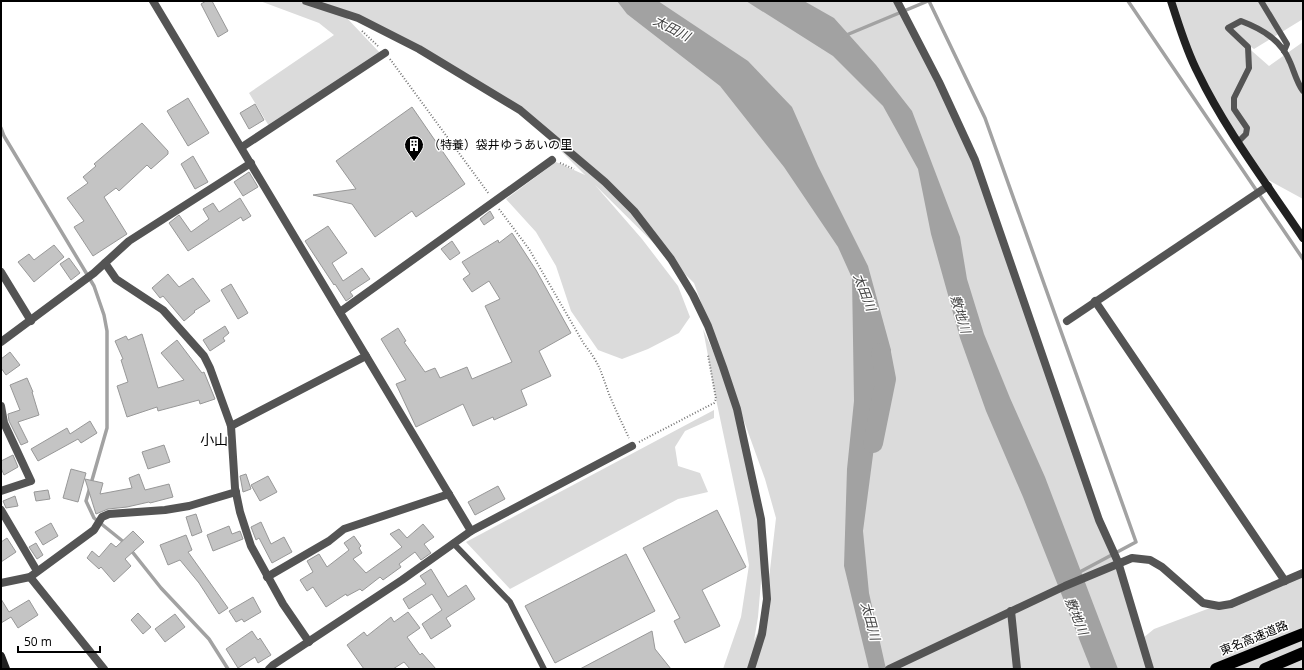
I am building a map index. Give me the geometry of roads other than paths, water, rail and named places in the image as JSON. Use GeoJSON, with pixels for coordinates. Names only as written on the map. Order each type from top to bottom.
{"type":"FeatureCollection","features":[{"type":"Feature","properties":{"kind":"highway","name":"東名高速道路"},"geometry":{"type":"LineString","coordinates":[[1216,669],[1303,634]]}},
{"type":"Feature","properties":{"kind":"highway"},"geometry":{"type":"LineString","coordinates":[[1265,669],[1303,653]]}},
{"type":"Feature","properties":{"kind":"street"},"geometry":{"type":"LineString","coordinates":[[153,1],[252,163],[471,531]]}},
{"type":"Feature","properties":{"kind":"street"},"geometry":{"type":"LineString","coordinates":[[306,1],[358,18],[368,23],[419,49],[520,110],[605,182],[634,211],[671,259],[693,295],[708,326],[723,366],[737,409],[761,519],[767,599],[762,634],[751,669]]}},
{"type":"Feature","properties":{"kind":"street"},"geometry":{"type":"LineString","coordinates":[[897,1],[939,82],[975,160],[1096,513],[1118,562],[1150,669]]}},
{"type":"Feature","properties":{"kind":"street"},"geometry":{"type":"LineString","coordinates":[[1171,1],[1181,32],[1197,72],[1238,142],[1303,238]]}},
{"type":"Feature","properties":{"kind":"street"},"geometry":{"type":"LineString","coordinates":[[242,147],[385,53]]}},
{"type":"Feature","properties":{"kind":"street"},"geometry":{"type":"LineString","coordinates":[[340,312],[552,160]]}},
{"type":"Feature","properties":{"kind":"street"},"geometry":{"type":"LineString","coordinates":[[1,342],[31,321],[105,263],[129,242],[252,163]]}},
{"type":"Feature","properties":{"kind":"street"},"geometry":{"type":"LineString","coordinates":[[1067,321],[1268,186]]}},
{"type":"Feature","properties":{"kind":"street"},"geometry":{"type":"LineString","coordinates":[[105,263],[116,279],[163,310],[204,356],[210,368],[231,426],[236,492],[240,512],[251,546],[283,604],[309,642]]}},
{"type":"Feature","properties":{"kind":"street"},"geometry":{"type":"LineString","coordinates":[[1,272],[31,321]]}},
{"type":"Feature","properties":{"kind":"street"},"geometry":{"type":"LineString","coordinates":[[1095,301],[1285,581]]}},
{"type":"Feature","properties":{"kind":"street"},"geometry":{"type":"LineString","coordinates":[[231,426],[366,356]]}},
{"type":"Feature","properties":{"kind":"street"},"geometry":{"type":"LineString","coordinates":[[1,406],[4,423],[31,481],[1,491]]}},
{"type":"Feature","properties":{"kind":"street"},"geometry":{"type":"LineString","coordinates":[[269,669],[402,580],[471,531],[632,446]]}},
{"type":"Feature","properties":{"kind":"street"},"geometry":{"type":"LineString","coordinates":[[1,583],[30,577],[94,530],[102,517],[109,514],[165,510],[189,506],[236,492]]}},
{"type":"Feature","properties":{"kind":"street"},"geometry":{"type":"LineString","coordinates":[[267,577],[329,542],[344,530],[449,494]]}},
{"type":"Feature","properties":{"kind":"street"},"geometry":{"type":"LineString","coordinates":[[1,510],[37,571]]}},
{"type":"Feature","properties":{"kind":"street"},"geometry":{"type":"LineString","coordinates":[[889,669],[1118,562],[1132,558],[1150,560],[1162,567],[1203,603],[1219,606],[1231,604],[1303,573]]}},
{"type":"Feature","properties":{"kind":"street"},"geometry":{"type":"LineString","coordinates":[[30,577],[104,669]]}},
{"type":"Feature","properties":{"kind":"street"},"geometry":{"type":"LineString","coordinates":[[1011,611],[1017,669]]}},
{"type":"Feature","properties":{"kind":"street"},"geometry":{"type":"LineString","coordinates":[[1,656],[6,669]]}},
{"type":"Feature","properties":{"kind":"lane"},"geometry":{"type":"LineString","coordinates":[[1261,1],[1287,44],[1284,51]]}},
{"type":"Feature","properties":{"kind":"lane"},"geometry":{"type":"LineString","coordinates":[[1238,142],[1246,134],[1248,128],[1234,109],[1234,98],[1249,68],[1248,47],[1228,28],[1241,21],[1255,26],[1277,41],[1284,51],[1303,91]]}},
{"type":"Feature","properties":{"kind":"lane"},"geometry":{"type":"LineString","coordinates":[[453,543],[510,602],[544,669]]}},
{"type":"Feature","properties":{"kind":"water"},"geometry":{"type":"Polygon","coordinates":[[[617,1],[658,1],[748,61],[792,107],[818,166],[868,266],[891,350],[878,417],[863,531],[869,593],[886,669],[869,669],[844,566],[847,469],[854,401],[852,278],[838,247],[784,167],[720,86],[627,14],[617,1]]]}},
{"type":"Feature","properties":{"kind":"water","name":"敷地川"},"geometry":{"type":"Polygon","coordinates":[[[746,1],[804,1],[834,18],[876,65],[912,111],[960,237],[967,279],[984,334],[1045,477],[1118,669],[1091,669],[1023,497],[986,411],[960,338],[931,234],[918,169],[883,106],[833,56],[746,1]]]}},
{"type":"Feature","properties":{"kind":"waterway"},"geometry":{"type":"LineString","coordinates":[[844,36],[928,1]]}},
{"type":"Feature","properties":{"kind":"waterway"},"geometry":{"type":"LineString","coordinates":[[929,1],[985,118],[1136,542],[1076,574]]}},
{"type":"Feature","properties":{"kind":"waterway"},"geometry":{"type":"LineString","coordinates":[[1128,1],[1303,259]]}},
{"type":"Feature","properties":{"kind":"waterway"},"geometry":{"type":"LineString","coordinates":[[1,128],[4,136],[94,286],[104,315],[107,331],[107,428],[86,501],[94,518],[125,543]]}},
{"type":"Feature","properties":{"kind":"waterway","name":"太田川"},"geometry":{"type":"LineString","coordinates":[[873,443],[886,379],[881,353]]}},
{"type":"Feature","properties":{"kind":"waterway"},"geometry":{"type":"LineString","coordinates":[[130,549],[161,588],[209,639],[228,669]]}},
{"type":"Feature","properties":{"kind":"place","name":"（特養）袋井ゆうあいの里"},"geometry":{"type":"Point","coordinates":[414,162]}},
{"type":"Feature","properties":{"kind":"district","name":"小山"},"geometry":{"type":"Point","coordinates":[214,440]}}]}
